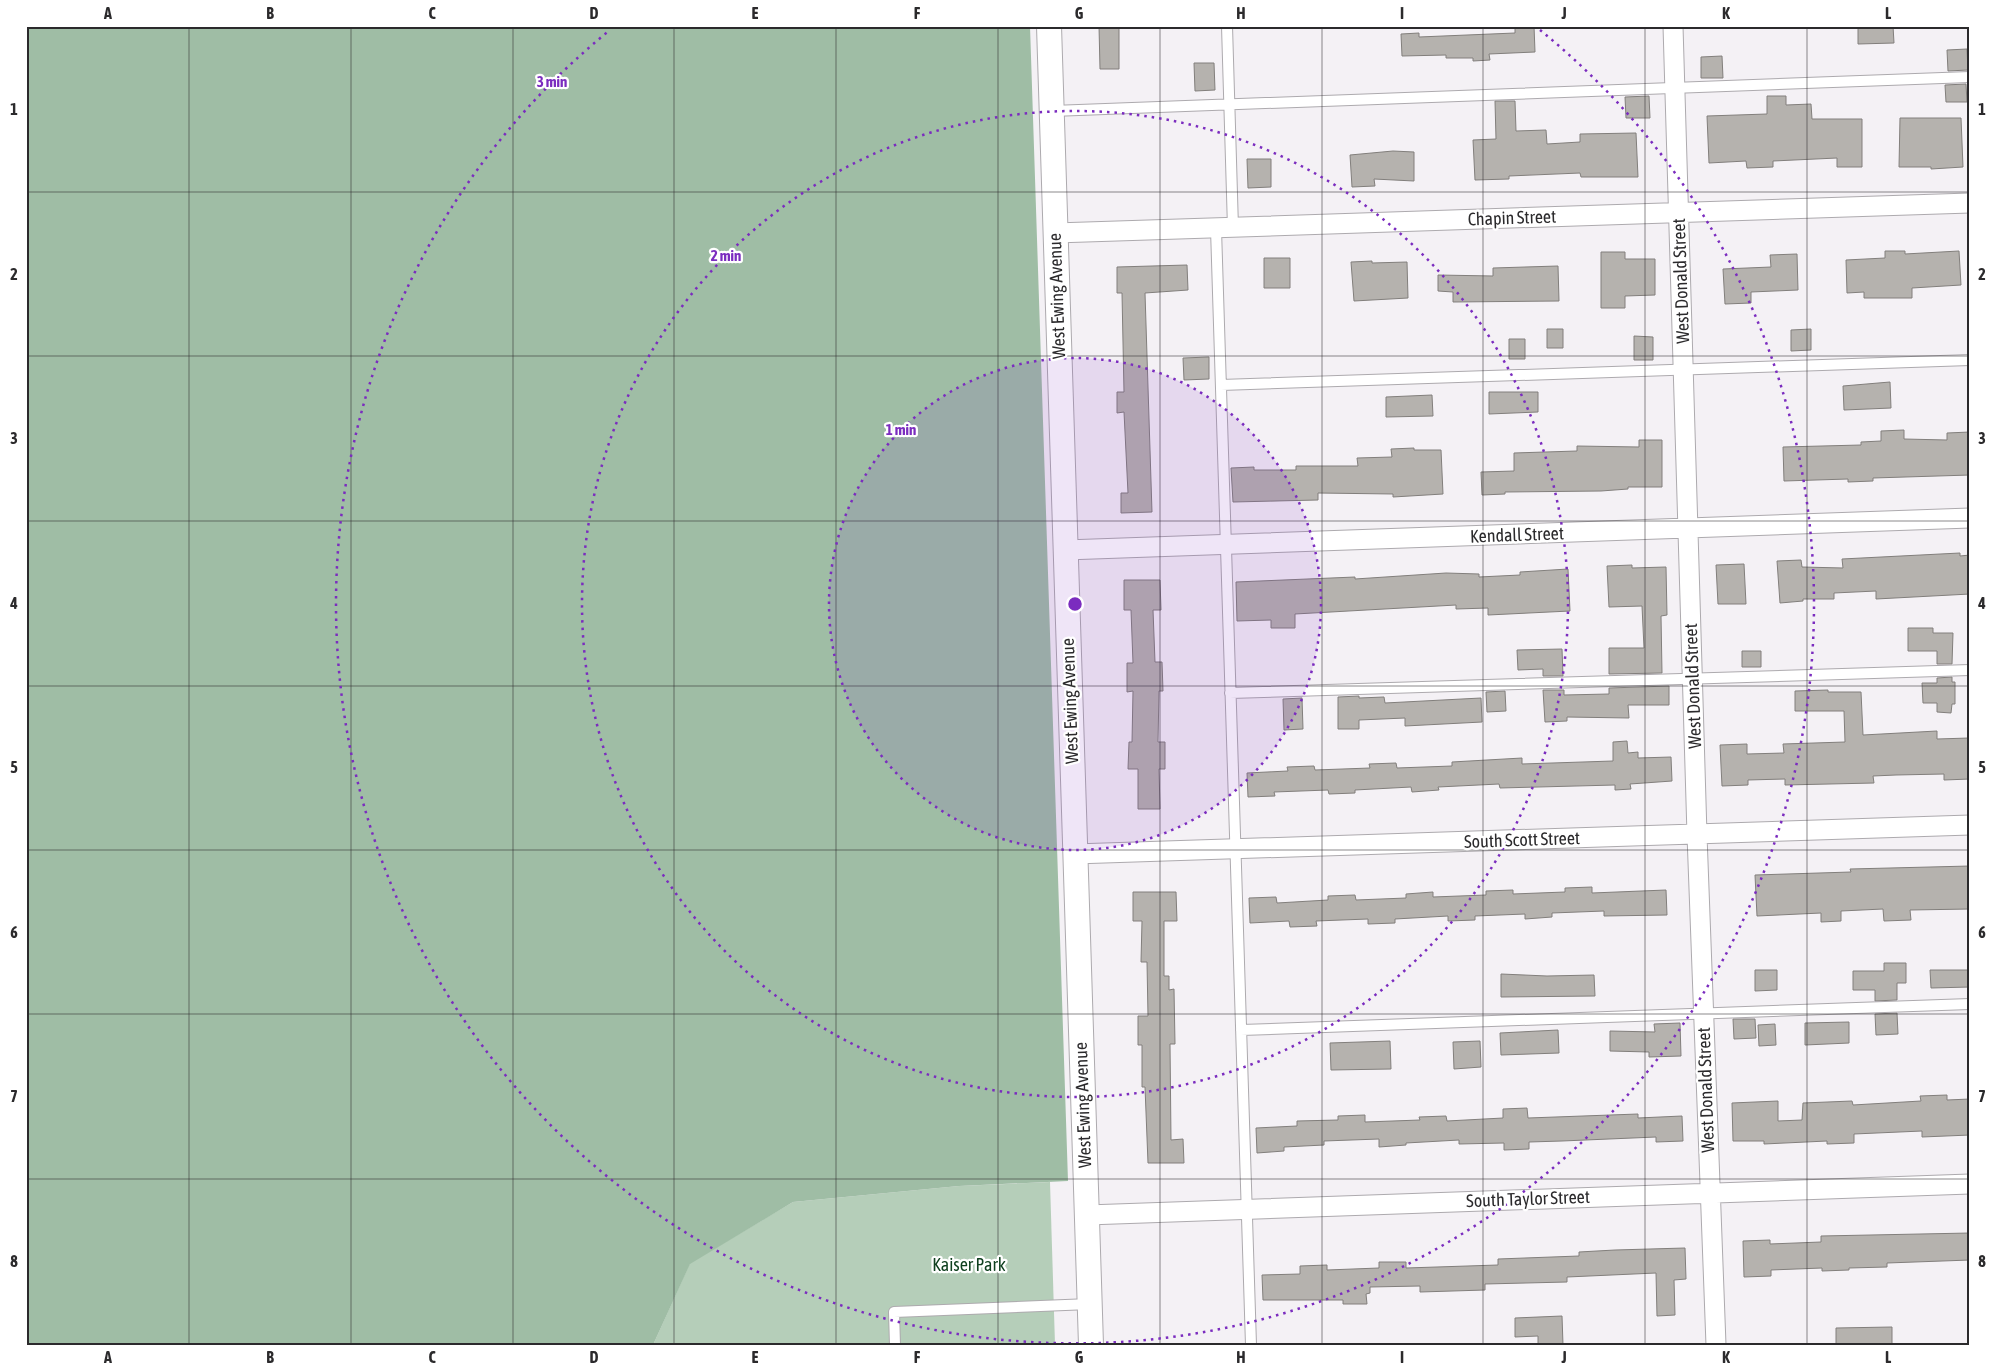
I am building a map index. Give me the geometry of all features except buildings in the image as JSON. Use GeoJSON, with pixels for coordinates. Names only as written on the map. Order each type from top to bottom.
{"type":"FeatureCollection","features":[{"type":"Feature","properties":{"kind":"street","name":"West Ewing Avenue"},"geometry":{"type":"LineString","coordinates":[[1049,26],[1091,1345]]}},
{"type":"Feature","properties":{"kind":"street","name":"West Donald Street"},"geometry":{"type":"LineString","coordinates":[[1673,26],[1697,835],[1716,1345]]}},
{"type":"Feature","properties":{"kind":"street","name":"Chapin Street"},"geometry":{"type":"LineString","coordinates":[[1055,233],[1970,203]]}},
{"type":"Feature","properties":{"kind":"street","name":"Kendall Street"},"geometry":{"type":"LineString","coordinates":[[1065,550],[1970,518]]}},
{"type":"Feature","properties":{"kind":"street","name":"South Scott Street"},"geometry":{"type":"LineString","coordinates":[[1074,854],[1970,825]]}},
{"type":"Feature","properties":{"kind":"street","name":"South Taylor Street"},"geometry":{"type":"LineString","coordinates":[[1087,1215],[1970,1184]]}},
{"type":"Feature","properties":{"kind":"lane"},"geometry":{"type":"LineString","coordinates":[[1227,26],[1230,104],[1224,228],[1221,385],[1251,1345]]}},
{"type":"Feature","properties":{"kind":"lane"},"geometry":{"type":"LineString","coordinates":[[1052,110],[1970,78]]}},
{"type":"Feature","properties":{"kind":"lane"},"geometry":{"type":"LineString","coordinates":[[1221,385],[1970,360]]}},
{"type":"Feature","properties":{"kind":"lane"},"geometry":{"type":"LineString","coordinates":[[1230,693],[1970,670]]}},
{"type":"Feature","properties":{"kind":"lane"},"geometry":{"type":"LineString","coordinates":[[1241,1030],[1703,1012],[1970,1004]]}},
{"type":"Feature","properties":{"kind":"lane"},"geometry":{"type":"LineString","coordinates":[[895,1345],[894,1312],[1090,1304]]}},
{"type":"Feature","properties":{"kind":"green space"},"geometry":{"type":"Polygon","coordinates":[[[26,26],[1030,26],[1068,1181],[959,1186],[793,1202],[690,1264],[653,1345],[26,1345],[26,26]]]}},
{"type":"Feature","properties":{"kind":"green space","name":"Kaiser Park"},"geometry":{"type":"Polygon","coordinates":[[[1050,1182],[1055,1345],[653,1345],[690,1263],[793,1202],[959,1186],[1050,1182]]]}}]}
